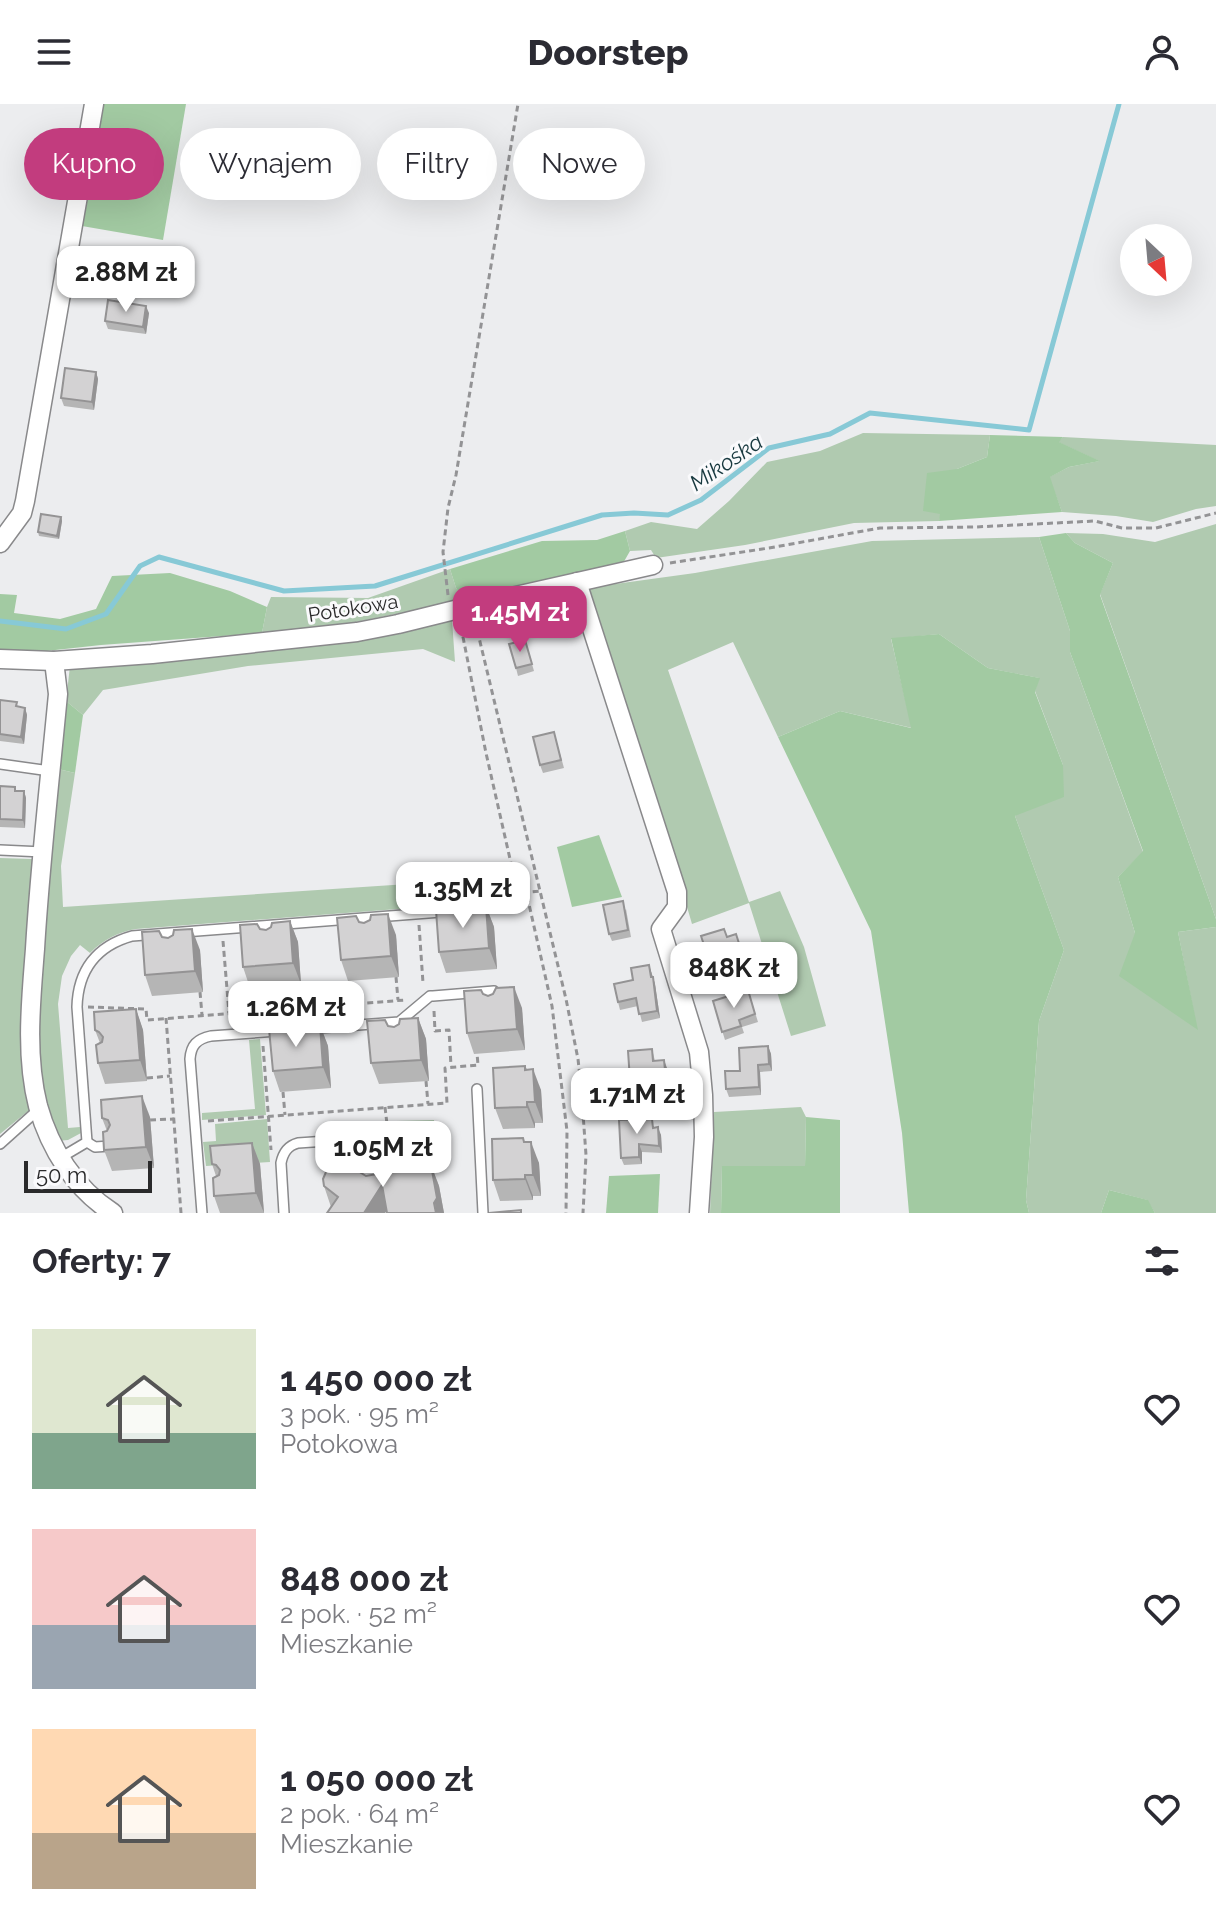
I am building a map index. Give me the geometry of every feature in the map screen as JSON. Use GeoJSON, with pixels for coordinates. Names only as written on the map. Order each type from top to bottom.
{"type":"FeatureCollection","features":[{"type":"Feature","properties":{"kind":"street"},"geometry":{"type":"LineString","coordinates":[[0,543],[22,513],[25,501],[94,104]]}},
{"type":"Feature","properties":{"kind":"street","name":"Potokowa"},"geometry":{"type":"LineString","coordinates":[[0,659],[54,661],[152,654],[357,632],[653,565]]}},
{"type":"Feature","properties":{"kind":"street"},"geometry":{"type":"LineString","coordinates":[[577,582],[677,892],[677,907],[661,929],[699,1052],[704,1137],[699,1213]]}},
{"type":"Feature","properties":{"kind":"street"},"geometry":{"type":"LineString","coordinates":[[54,661],[58,694],[43,852],[30,1047],[39,1109],[60,1158],[74,1180],[96,1203],[113,1213]]}},
{"type":"Feature","properties":{"kind":"lane"},"geometry":{"type":"LineString","coordinates":[[0,764],[50,771]]}},
{"type":"Feature","properties":{"kind":"lane"},"geometry":{"type":"LineString","coordinates":[[0,850],[43,852]]}},
{"type":"Feature","properties":{"kind":"lane"},"geometry":{"type":"LineString","coordinates":[[87,1142],[87,1060],[77,1004],[79,986],[86,970],[102,949],[132,936],[173,938],[370,922],[467,910],[468,929]]}},
{"type":"Feature","properties":{"kind":"lane"},"geometry":{"type":"LineString","coordinates":[[202,1213],[206,1193],[195,1122],[190,1059],[192,1047],[198,1041],[211,1036],[262,1032],[301,1034],[400,1027],[430,996],[494,991],[496,1010]]}},
{"type":"Feature","properties":{"kind":"lane"},"geometry":{"type":"LineString","coordinates":[[477,1089],[483,1213]]}},
{"type":"Feature","properties":{"kind":"lane"},"geometry":{"type":"LineString","coordinates":[[0,1144],[39,1109]]}},
{"type":"Feature","properties":{"kind":"lane"},"geometry":{"type":"LineString","coordinates":[[284,1213],[281,1163],[287,1148],[298,1143],[386,1137]]}},
{"type":"Feature","properties":{"kind":"lane"},"geometry":{"type":"LineString","coordinates":[[87,1142],[95,1147],[110,1146]]}},
{"type":"Feature","properties":{"kind":"lane"},"geometry":{"type":"LineString","coordinates":[[60,1158],[87,1142]]}},
{"type":"Feature","properties":{"kind":"path"},"geometry":{"type":"LineString","coordinates":[[445,574],[443,552],[448,508],[518,104]]}},
{"type":"Feature","properties":{"kind":"path"},"geometry":{"type":"LineString","coordinates":[[653,565],[880,528],[1095,521],[1122,528],[1156,528],[1216,513]]}},
{"type":"Feature","properties":{"kind":"path"},"geometry":{"type":"LineString","coordinates":[[464,608],[540,891],[578,1059],[586,1155],[583,1213]]}},
{"type":"Feature","properties":{"kind":"path"},"geometry":{"type":"LineString","coordinates":[[464,608],[469,663],[486,753],[515,881],[527,894],[552,1006],[567,1131],[566,1213]]}},
{"type":"Feature","properties":{"kind":"path"},"geometry":{"type":"LineString","coordinates":[[467,910],[471,898],[540,891]]}},
{"type":"Feature","properties":{"kind":"path"},"geometry":{"type":"LineString","coordinates":[[419,926],[423,985]]}},
{"type":"Feature","properties":{"kind":"path"},"geometry":{"type":"LineString","coordinates":[[223,942],[229,1013]]}},
{"type":"Feature","properties":{"kind":"path"},"geometry":{"type":"LineString","coordinates":[[396,977],[398,1000]]}},
{"type":"Feature","properties":{"kind":"path"},"geometry":{"type":"LineString","coordinates":[[253,988],[255,1011]]}},
{"type":"Feature","properties":{"kind":"path"},"geometry":{"type":"LineString","coordinates":[[200,992],[202,1015]]}},
{"type":"Feature","properties":{"kind":"path"},"geometry":{"type":"LineString","coordinates":[[97,1008],[146,1009],[147,1020],[407,1000]]}},
{"type":"Feature","properties":{"kind":"path"},"geometry":{"type":"LineString","coordinates":[[434,1016],[435,1031],[449,1030],[452,1067]]}},
{"type":"Feature","properties":{"kind":"path"},"geometry":{"type":"LineString","coordinates":[[166,1018],[181,1213]]}},
{"type":"Feature","properties":{"kind":"path"},"geometry":{"type":"LineString","coordinates":[[262,1032],[269,1126]]}},
{"type":"Feature","properties":{"kind":"path"},"geometry":{"type":"LineString","coordinates":[[195,1122],[447,1103],[445,1068],[478,1065],[477,1053]]}},
{"type":"Feature","properties":{"kind":"path"},"geometry":{"type":"LineString","coordinates":[[147,1078],[170,1076]]}},
{"type":"Feature","properties":{"kind":"path"},"geometry":{"type":"LineString","coordinates":[[426,1081],[428,1104]]}},
{"type":"Feature","properties":{"kind":"path"},"geometry":{"type":"LineString","coordinates":[[283,1092],[285,1115]]}},
{"type":"Feature","properties":{"kind":"path"},"geometry":{"type":"LineString","coordinates":[[385,1107],[386,1121]]}},
{"type":"Feature","properties":{"kind":"path"},"geometry":{"type":"LineString","coordinates":[[150,1120],[174,1119]]}},
{"type":"Feature","properties":{"kind":"green space"},"geometry":{"type":"Polygon","coordinates":[[[102,104],[186,104],[163,240],[82,226],[86,200],[164,200],[164,128],[98,128],[102,104]]]}},
{"type":"Feature","properties":{"kind":"green space"},"geometry":{"type":"Polygon","coordinates":[[[863,433],[990,435],[987,457],[957,469],[939,521],[854,523],[745,545],[656,558],[651,550],[630,551],[625,531],[651,522],[697,529],[767,462],[820,451],[863,433]]]}},
{"type":"Feature","properties":{"kind":"green space"},"geometry":{"type":"Polygon","coordinates":[[[990,435],[1063,437],[1059,442],[1100,461],[1069,467],[1050,477],[1062,512],[939,521],[940,514],[923,511],[927,473],[957,469],[987,457],[990,435]]]}},
{"type":"Feature","properties":{"kind":"green space"},"geometry":{"type":"Polygon","coordinates":[[[1063,437],[1216,445],[1216,506],[1153,522],[1062,512],[1049,477],[1069,467],[1099,461],[1058,442],[1063,437]]]}},
{"type":"Feature","properties":{"kind":"green space"},"geometry":{"type":"Polygon","coordinates":[[[1216,524],[1216,919],[1100,594],[1113,563],[1075,543],[1066,533],[1103,534],[1155,542],[1216,524]]]}},
{"type":"Feature","properties":{"kind":"green space"},"geometry":{"type":"Polygon","coordinates":[[[625,531],[630,551],[622,565],[465,600],[456,588],[450,569],[542,541],[597,540],[625,531]]]}},
{"type":"Feature","properties":{"kind":"green space"},"geometry":{"type":"Polygon","coordinates":[[[1066,533],[1075,543],[1113,563],[1100,595],[1216,919],[1216,927],[1178,932],[1198,1030],[1119,976],[1135,933],[1118,877],[1143,851],[1070,652],[1070,631],[1039,537],[1066,533]]]}},
{"type":"Feature","properties":{"kind":"green space"},"geometry":{"type":"Polygon","coordinates":[[[1039,537],[1070,631],[1070,652],[1143,852],[1118,877],[1135,933],[1197,1029],[1178,932],[1216,927],[1216,1213],[1155,1213],[1147,1200],[1109,1190],[1101,1213],[1029,1213],[1026,1200],[1039,1021],[1064,950],[1015,816],[1063,765],[1035,691],[1039,678],[988,668],[939,634],[891,639],[912,728],[840,711],[778,737],[733,642],[668,670],[749,902],[780,891],[804,947],[826,1026],[791,1036],[749,903],[692,924],[653,790],[586,588],[695,573],[872,541],[1039,537]]]}},
{"type":"Feature","properties":{"kind":"green space"},"geometry":{"type":"Polygon","coordinates":[[[450,569],[456,588],[465,600],[346,624],[262,633],[271,597],[368,598],[450,569]]]}},
{"type":"Feature","properties":{"kind":"green space"},"geometry":{"type":"Polygon","coordinates":[[[170,573],[230,591],[267,607],[262,633],[28,653],[0,650],[0,594],[17,595],[14,613],[60,619],[96,609],[112,576],[170,573]]]}},
{"type":"Feature","properties":{"kind":"green space"},"geometry":{"type":"Polygon","coordinates":[[[452,620],[455,662],[423,649],[248,666],[103,690],[83,715],[66,701],[70,666],[412,629],[452,620]]]}},
{"type":"Feature","properties":{"kind":"green space"},"geometry":{"type":"Polygon","coordinates":[[[939,634],[988,668],[1040,678],[1035,692],[1063,765],[1064,797],[1015,816],[1064,950],[1039,1021],[1026,1200],[1029,1213],[909,1213],[902,1133],[871,931],[778,737],[840,711],[911,728],[891,638],[939,634]]]}},
{"type":"Feature","properties":{"kind":"green space"},"geometry":{"type":"Polygon","coordinates":[[[66,701],[83,715],[75,773],[58,769],[66,701]]]}},
{"type":"Feature","properties":{"kind":"green space"},"geometry":{"type":"Polygon","coordinates":[[[58,769],[75,773],[61,866],[63,907],[498,878],[503,901],[136,929],[111,937],[90,953],[80,945],[62,976],[58,1004],[68,1128],[80,1127],[81,1133],[68,1140],[57,1141],[44,1100],[39,1061],[39,991],[58,769]]]}},
{"type":"Feature","properties":{"kind":"green space"},"geometry":{"type":"Polygon","coordinates":[[[599,835],[622,897],[572,907],[557,847],[599,835]]]}},
{"type":"Feature","properties":{"kind":"green space"},"geometry":{"type":"Polygon","coordinates":[[[0,858],[32,859],[35,865],[33,1107],[0,1134],[0,858]]]}},
{"type":"Feature","properties":{"kind":"green space"},"geometry":{"type":"Polygon","coordinates":[[[260,1039],[266,1115],[202,1120],[202,1113],[255,1109],[249,1040],[260,1039]]]}},
{"type":"Feature","properties":{"kind":"green space"},"geometry":{"type":"Polygon","coordinates":[[[801,1107],[806,1117],[805,1166],[722,1166],[721,1213],[710,1213],[714,1112],[801,1107]]]}},
{"type":"Feature","properties":{"kind":"green space"},"geometry":{"type":"Polygon","coordinates":[[[806,1117],[840,1120],[840,1213],[721,1213],[722,1166],[805,1166],[806,1117]]]}},
{"type":"Feature","properties":{"kind":"green space"},"geometry":{"type":"Polygon","coordinates":[[[267,1119],[270,1162],[206,1166],[203,1142],[216,1141],[215,1124],[267,1119]]]}},
{"type":"Feature","properties":{"kind":"green space"},"geometry":{"type":"Polygon","coordinates":[[[434,1120],[435,1157],[398,1159],[396,1121],[434,1120]]]}},
{"type":"Feature","properties":{"kind":"green space"},"geometry":{"type":"Polygon","coordinates":[[[660,1174],[658,1213],[606,1213],[609,1176],[660,1174]]]}},
{"type":"Feature","properties":{"kind":"green space"},"geometry":{"type":"Polygon","coordinates":[[[1109,1190],[1148,1200],[1155,1213],[1101,1213],[1109,1190]]]}},
{"type":"Feature","properties":{"kind":"building"},"geometry":{"type":"Polygon","coordinates":[[[108,300],[146,306],[143,327],[105,321],[108,300]]]}},
{"type":"Feature","properties":{"kind":"building"},"geometry":{"type":"Polygon","coordinates":[[[65,368],[96,372],[92,402],[61,398],[65,368]]]}},
{"type":"Feature","properties":{"kind":"building"},"geometry":{"type":"Polygon","coordinates":[[[41,514],[61,517],[57,536],[38,532],[41,514]]]}},
{"type":"Feature","properties":{"kind":"building"},"geometry":{"type":"Polygon","coordinates":[[[525,640],[532,664],[516,668],[509,644],[525,640]]]}},
{"type":"Feature","properties":{"kind":"building"},"geometry":{"type":"Polygon","coordinates":[[[0,700],[17,702],[16,706],[25,708],[21,737],[0,734],[0,700]]]}},
{"type":"Feature","properties":{"kind":"building"},"geometry":{"type":"Polygon","coordinates":[[[554,732],[561,760],[540,765],[533,737],[554,732]]]}},
{"type":"Feature","properties":{"kind":"building"},"geometry":{"type":"Polygon","coordinates":[[[0,786],[24,791],[23,820],[0,819],[0,786]]]}},
{"type":"Feature","properties":{"kind":"building"},"geometry":{"type":"Polygon","coordinates":[[[623,901],[628,930],[609,934],[603,905],[623,901]]]}},
{"type":"Feature","properties":{"kind":"building"},"geometry":{"type":"Polygon","coordinates":[[[486,906],[489,948],[439,952],[436,910],[453,909],[456,914],[462,915],[468,908],[486,906]]]}},
{"type":"Feature","properties":{"kind":"building"},"geometry":{"type":"Polygon","coordinates":[[[388,914],[391,956],[341,960],[337,918],[356,916],[359,922],[364,923],[370,920],[371,915],[388,914]]]}},
{"type":"Feature","properties":{"kind":"building"},"geometry":{"type":"Polygon","coordinates":[[[290,921],[293,963],[243,967],[240,925],[257,924],[260,929],[266,930],[272,923],[290,921]]]}},
{"type":"Feature","properties":{"kind":"building"},"geometry":{"type":"Polygon","coordinates":[[[192,929],[195,971],[145,975],[142,932],[159,931],[162,937],[168,938],[174,930],[192,929]]]}},
{"type":"Feature","properties":{"kind":"building"},"geometry":{"type":"Polygon","coordinates":[[[724,929],[727,937],[736,934],[744,959],[700,974],[695,958],[707,954],[701,936],[724,929]]]}},
{"type":"Feature","properties":{"kind":"building"},"geometry":{"type":"Polygon","coordinates":[[[649,965],[657,1011],[639,1014],[636,998],[618,1002],[614,984],[633,980],[631,968],[649,965]]]}},
{"type":"Feature","properties":{"kind":"building"},"geometry":{"type":"Polygon","coordinates":[[[514,987],[517,1029],[467,1033],[464,991],[481,990],[488,996],[496,988],[514,987]]]}},
{"type":"Feature","properties":{"kind":"building"},"geometry":{"type":"Polygon","coordinates":[[[748,990],[755,1014],[739,1020],[741,1026],[722,1032],[713,1001],[748,990]]]}},
{"type":"Feature","properties":{"kind":"building"},"geometry":{"type":"Polygon","coordinates":[[[136,1009],[140,1060],[98,1063],[96,1045],[102,1042],[103,1037],[95,1030],[94,1012],[136,1009]]]}},
{"type":"Feature","properties":{"kind":"building"},"geometry":{"type":"Polygon","coordinates":[[[418,1018],[421,1060],[371,1063],[367,1021],[385,1020],[388,1026],[394,1027],[400,1019],[418,1018]]]}},
{"type":"Feature","properties":{"kind":"building"},"geometry":{"type":"Polygon","coordinates":[[[320,1025],[323,1067],[273,1071],[269,1029],[287,1028],[290,1033],[296,1034],[302,1027],[320,1025]]]}},
{"type":"Feature","properties":{"kind":"building"},"geometry":{"type":"Polygon","coordinates":[[[768,1046],[769,1064],[758,1065],[759,1087],[726,1089],[725,1071],[740,1071],[739,1048],[768,1046]]]}},
{"type":"Feature","properties":{"kind":"building"},"geometry":{"type":"Polygon","coordinates":[[[652,1049],[653,1061],[664,1060],[666,1080],[630,1080],[628,1051],[652,1049]]]}},
{"type":"Feature","properties":{"kind":"building"},"geometry":{"type":"Polygon","coordinates":[[[525,1066],[525,1070],[533,1069],[535,1102],[527,1102],[527,1107],[495,1108],[493,1068],[525,1066]]]}},
{"type":"Feature","properties":{"kind":"building"},"geometry":{"type":"Polygon","coordinates":[[[142,1096],[146,1147],[104,1150],[103,1132],[110,1125],[108,1120],[102,1118],[101,1100],[142,1096]]]}},
{"type":"Feature","properties":{"kind":"building"},"geometry":{"type":"Polygon","coordinates":[[[652,1119],[653,1128],[658,1127],[659,1146],[639,1144],[639,1157],[621,1158],[619,1120],[652,1119]]]}},
{"type":"Feature","properties":{"kind":"building"},"geometry":{"type":"Polygon","coordinates":[[[523,1138],[524,1142],[531,1142],[533,1175],[525,1175],[525,1179],[493,1180],[492,1139],[523,1138]]]}},
{"type":"Feature","properties":{"kind":"building"},"geometry":{"type":"Polygon","coordinates":[[[252,1143],[256,1193],[214,1196],[213,1178],[219,1175],[220,1170],[212,1164],[210,1146],[252,1143]]]}},
{"type":"Feature","properties":{"kind":"building"},"geometry":{"type":"Polygon","coordinates":[[[406,1158],[419,1167],[431,1165],[437,1198],[434,1203],[436,1213],[387,1213],[382,1185],[364,1213],[327,1213],[338,1197],[324,1186],[326,1172],[342,1161],[366,1176],[388,1172],[398,1160],[406,1158]]]}},
{"type":"Feature","properties":{"kind":"building"},"geometry":{"type":"Polygon","coordinates":[[[521,1210],[521,1213],[489,1213],[521,1210]]]}},
{"type":"Feature","properties":{"kind":"waterway","name":"Mikośka"},"geometry":{"type":"LineString","coordinates":[[0,621],[66,629],[106,614],[140,566],[159,557],[284,591],[375,586],[602,515],[668,515],[701,500],[769,448],[830,434],[870,413],[1029,430],[1119,104]]}}]}
